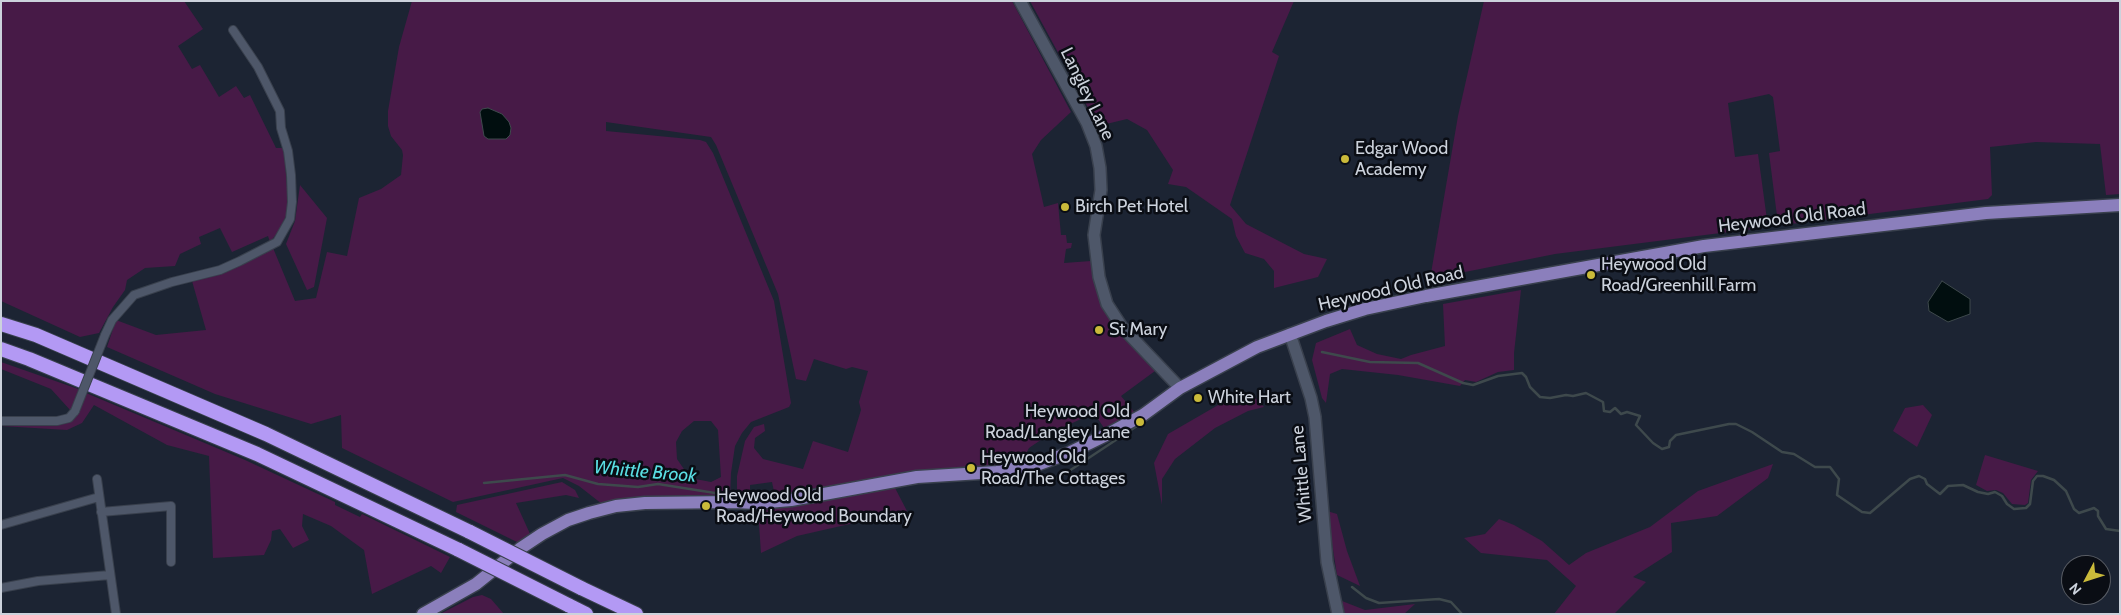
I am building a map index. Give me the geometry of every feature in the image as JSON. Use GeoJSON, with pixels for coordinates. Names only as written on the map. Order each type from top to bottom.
{"type":"FeatureCollection","features":[{"type":"Feature","properties":{"kind":"highway"},"geometry":{"type":"LineString","coordinates":[[1,324],[36,336],[266,434],[636,614]]}},
{"type":"Feature","properties":{"kind":"highway"},"geometry":{"type":"LineString","coordinates":[[1,349],[256,454],[459,550],[586,614]]}},
{"type":"Feature","properties":{"kind":"main road","name":"Heywood Old Road"},"geometry":{"type":"LineString","coordinates":[[423,614],[476,584],[521,548],[542,534],[568,520],[616,506],[645,503],[791,500],[917,477],[997,472],[1019,468],[1069,453],[1143,415],[1180,388],[1238,356],[1290,334],[1365,309],[1426,296],[1704,246],[1986,213],[2120,205]]}},
{"type":"Feature","properties":{"kind":"street","name":"Langley Lane"},"geometry":{"type":"LineString","coordinates":[[1020,1],[1087,123],[1096,146],[1101,190],[1094,235],[1098,277],[1107,304],[1122,327],[1180,388]]}},
{"type":"Feature","properties":{"kind":"street"},"geometry":{"type":"LineString","coordinates":[[1,421],[57,421],[69,418],[75,411],[112,320],[134,295],[172,282],[220,270],[277,242],[290,219],[292,202],[291,175],[280,111],[258,68],[233,30]]}},
{"type":"Feature","properties":{"kind":"street","name":"Whittle Lane"},"geometry":{"type":"LineString","coordinates":[[1290,334],[1311,398],[1315,417],[1326,553],[1338,614]]}},
{"type":"Feature","properties":{"kind":"street"},"geometry":{"type":"LineString","coordinates":[[97,479],[116,614]]}},
{"type":"Feature","properties":{"kind":"street"},"geometry":{"type":"LineString","coordinates":[[1,525],[99,497]]}},
{"type":"Feature","properties":{"kind":"street"},"geometry":{"type":"LineString","coordinates":[[102,512],[171,506],[171,562]]}},
{"type":"Feature","properties":{"kind":"street"},"geometry":{"type":"LineString","coordinates":[[1,588],[38,581],[110,575]]}},
{"type":"Feature","properties":{"kind":"shaded area"},"geometry":{"type":"Polygon","coordinates":[[[1,1],[184,1],[203,29],[178,46],[192,69],[200,65],[219,97],[236,86],[244,98],[250,95],[276,148],[284,148],[287,214],[278,232],[270,242],[268,236],[232,252],[220,228],[199,237],[201,244],[180,254],[175,266],[145,268],[127,280],[125,290],[99,333],[80,337],[1,301],[1,1]]]}},
{"type":"Feature","properties":{"kind":"shaded area"},"geometry":{"type":"Polygon","coordinates":[[[412,1],[1012,1],[1071,112],[1041,140],[1032,154],[1044,207],[1058,203],[1061,235],[1066,235],[1067,243],[1072,243],[1071,248],[1066,249],[1064,263],[1091,261],[1094,279],[1103,306],[1117,331],[1155,371],[1121,396],[1135,413],[1104,428],[1094,413],[1051,433],[1029,448],[1022,461],[992,467],[915,472],[775,496],[772,482],[750,485],[750,497],[737,496],[737,476],[745,441],[754,427],[764,424],[765,431],[755,438],[754,448],[763,459],[803,469],[813,441],[848,452],[861,410],[859,402],[868,371],[852,367],[846,369],[814,359],[806,381],[796,379],[778,294],[711,137],[606,122],[606,131],[706,142],[713,153],[774,301],[791,403],[789,407],[751,422],[742,433],[735,446],[730,498],[602,504],[579,486],[563,478],[453,502],[342,448],[341,415],[311,424],[215,394],[107,347],[116,320],[156,335],[206,330],[192,281],[219,273],[273,248],[295,301],[316,298],[327,252],[347,256],[359,198],[381,189],[401,175],[402,150],[391,136],[388,126],[388,111],[399,47],[412,1]],[[694,421],[682,431],[676,442],[677,459],[690,478],[711,482],[721,477],[718,430],[711,421],[694,421]]]}},
{"type":"Feature","properties":{"kind":"shaded area"},"geometry":{"type":"Polygon","coordinates":[[[1030,1],[1294,1],[1272,52],[1279,56],[1230,205],[1246,224],[1304,254],[1327,259],[1318,277],[1274,288],[1274,271],[1264,259],[1245,253],[1236,236],[1232,219],[1186,187],[1168,184],[1173,170],[1147,130],[1127,119],[1098,126],[1030,1]]]}},
{"type":"Feature","properties":{"kind":"shaded area"},"geometry":{"type":"Polygon","coordinates":[[[1484,1],[2120,1],[2120,194],[2106,195],[2100,144],[2036,142],[1990,147],[1992,195],[1988,199],[1783,225],[1777,216],[1769,153],[1780,151],[1773,97],[1769,94],[1728,103],[1735,157],[1758,154],[1768,227],[1555,254],[1430,279],[1458,116],[1484,1]]]}},
{"type":"Feature","properties":{"kind":"shaded area"},"geometry":{"type":"Polygon","coordinates":[[[488,108],[502,114],[509,122],[511,128],[510,135],[506,139],[488,139],[484,136],[480,112],[482,109],[488,108]]]}},
{"type":"Feature","properties":{"kind":"shaded area"},"geometry":{"type":"Polygon","coordinates":[[[300,185],[327,218],[314,287],[307,290],[286,244],[295,221],[300,185]]]}},
{"type":"Feature","properties":{"kind":"shaded area"},"geometry":{"type":"Polygon","coordinates":[[[1942,281],[1970,299],[1970,314],[1948,322],[1929,311],[1928,302],[1942,281]]]}},
{"type":"Feature","properties":{"kind":"shaded area"},"geometry":{"type":"Polygon","coordinates":[[[1521,290],[1514,370],[1498,372],[1476,382],[1465,380],[1460,386],[1398,375],[1342,369],[1330,374],[1326,403],[1322,398],[1312,360],[1316,343],[1350,329],[1357,345],[1377,354],[1401,359],[1445,346],[1443,304],[1521,290]]]}},
{"type":"Feature","properties":{"kind":"shaded area"},"geometry":{"type":"Polygon","coordinates":[[[1,362],[81,390],[73,410],[71,411],[51,389],[1,369],[1,362]]]}},
{"type":"Feature","properties":{"kind":"shaded area"},"geometry":{"type":"Polygon","coordinates":[[[86,393],[245,460],[335,502],[335,505],[360,517],[362,514],[450,557],[441,573],[431,566],[372,594],[364,550],[331,526],[303,514],[302,526],[309,540],[293,548],[280,529],[272,531],[271,540],[264,555],[213,558],[209,456],[167,445],[94,405],[82,423],[67,430],[1,426],[62,424],[71,420],[77,414],[86,393]]]}},
{"type":"Feature","properties":{"kind":"shaded area"},"geometry":{"type":"Polygon","coordinates":[[[1239,393],[1251,393],[1264,407],[1248,411],[1215,428],[1175,459],[1162,479],[1162,505],[1154,463],[1168,434],[1239,393]]]}},
{"type":"Feature","properties":{"kind":"shaded area"},"geometry":{"type":"Polygon","coordinates":[[[1923,405],[1932,415],[1917,447],[1893,431],[1905,408],[1923,405]]]}},
{"type":"Feature","properties":{"kind":"shaded area"},"geometry":{"type":"Polygon","coordinates":[[[1985,455],[2038,471],[2031,480],[2028,503],[2025,505],[2012,504],[2003,493],[1996,490],[1987,491],[1976,485],[1985,455]]]}},
{"type":"Feature","properties":{"kind":"shaded area"},"geometry":{"type":"Polygon","coordinates":[[[1773,464],[1768,478],[1717,516],[1671,523],[1672,552],[1633,577],[1646,582],[1614,614],[1554,614],[1576,586],[1547,560],[1481,553],[1464,538],[1485,534],[1499,519],[1542,541],[1569,565],[1586,553],[1650,527],[1698,491],[1773,464]]]}},
{"type":"Feature","properties":{"kind":"shaded area"},"geometry":{"type":"Polygon","coordinates":[[[562,482],[575,490],[579,498],[566,495],[516,503],[531,536],[521,544],[456,512],[457,505],[562,482]]]}},
{"type":"Feature","properties":{"kind":"shaded area"},"geometry":{"type":"Polygon","coordinates":[[[894,486],[907,511],[797,536],[761,553],[758,510],[894,486]]]}},
{"type":"Feature","properties":{"kind":"shaded area"},"geometry":{"type":"Polygon","coordinates":[[[1327,511],[1337,514],[1347,551],[1360,586],[1337,575],[1327,511]]]}},
{"type":"Feature","properties":{"kind":"shaded area"},"geometry":{"type":"Polygon","coordinates":[[[482,595],[491,599],[504,614],[440,614],[473,597],[482,595]]]}},
{"type":"Feature","properties":{"kind":"shaded area"},"geometry":{"type":"Polygon","coordinates":[[[1342,601],[1365,610],[1415,604],[1404,614],[1345,614],[1342,601]]]}},
{"type":"Feature","properties":{"kind":"waterway","name":"Whittle Brook"},"geometry":{"type":"LineString","coordinates":[[1322,352],[1370,362],[1418,363],[1463,383],[1473,385],[1498,376],[1522,373],[1530,387],[1540,397],[1550,398],[1586,393],[1603,402],[1604,411],[1610,412],[1615,408],[1621,414],[1627,412],[1640,416],[1636,425],[1653,443],[1662,449],[1669,447],[1670,441],[1676,435],[1736,424],[1782,452],[1794,454],[1815,467],[1830,467],[1839,479],[1837,495],[1862,512],[1870,513],[1910,479],[1919,476],[1925,479],[1927,484],[1940,494],[1948,486],[1963,485],[1978,492],[1988,494],[1995,492],[2002,496],[2007,504],[2014,509],[2026,508],[2030,504],[2033,481],[2037,476],[2043,476],[2054,480],[2066,491],[2074,509],[2079,513],[2094,508],[2098,511],[2098,516],[2106,529],[2120,531]]}},
{"type":"Feature","properties":{"kind":"waterway","name":"Whittle Brook"},"geometry":{"type":"LineString","coordinates":[[1048,481],[1060,477],[1140,424]]}},
{"type":"Feature","properties":{"kind":"waterway","name":"Whittle Brook"},"geometry":{"type":"LineString","coordinates":[[484,483],[565,475],[598,484],[638,487],[658,484],[715,493]]}},
{"type":"Feature","properties":{"kind":"waterway"},"geometry":{"type":"LineString","coordinates":[[1352,587],[1366,598],[1379,603],[1439,599],[1451,602],[1462,614]]}},
{"type":"Feature","properties":{"kind":"place","name":"Edgar Wood Academy"},"geometry":{"type":"Point","coordinates":[1345,159]}},
{"type":"Feature","properties":{"kind":"place","name":"Birch Pet Hotel"},"geometry":{"type":"Point","coordinates":[1065,207]}},
{"type":"Feature","properties":{"kind":"place","name":"Heywood Old Road/Greenhill Farm"},"geometry":{"type":"Point","coordinates":[1591,275]}},
{"type":"Feature","properties":{"kind":"place","name":"St Mary"},"geometry":{"type":"Point","coordinates":[1099,330]}},
{"type":"Feature","properties":{"kind":"place","name":"White Hart"},"geometry":{"type":"Point","coordinates":[1198,398]}},
{"type":"Feature","properties":{"kind":"place","name":"Heywood Old Road/Langley Lane"},"geometry":{"type":"Point","coordinates":[1140,422]}},
{"type":"Feature","properties":{"kind":"place","name":"Heywood Old Road/The Cottages"},"geometry":{"type":"Point","coordinates":[971,468]}},
{"type":"Feature","properties":{"kind":"place","name":"Heywood Old Road/Heywood Boundary"},"geometry":{"type":"Point","coordinates":[706,506]}}]}
